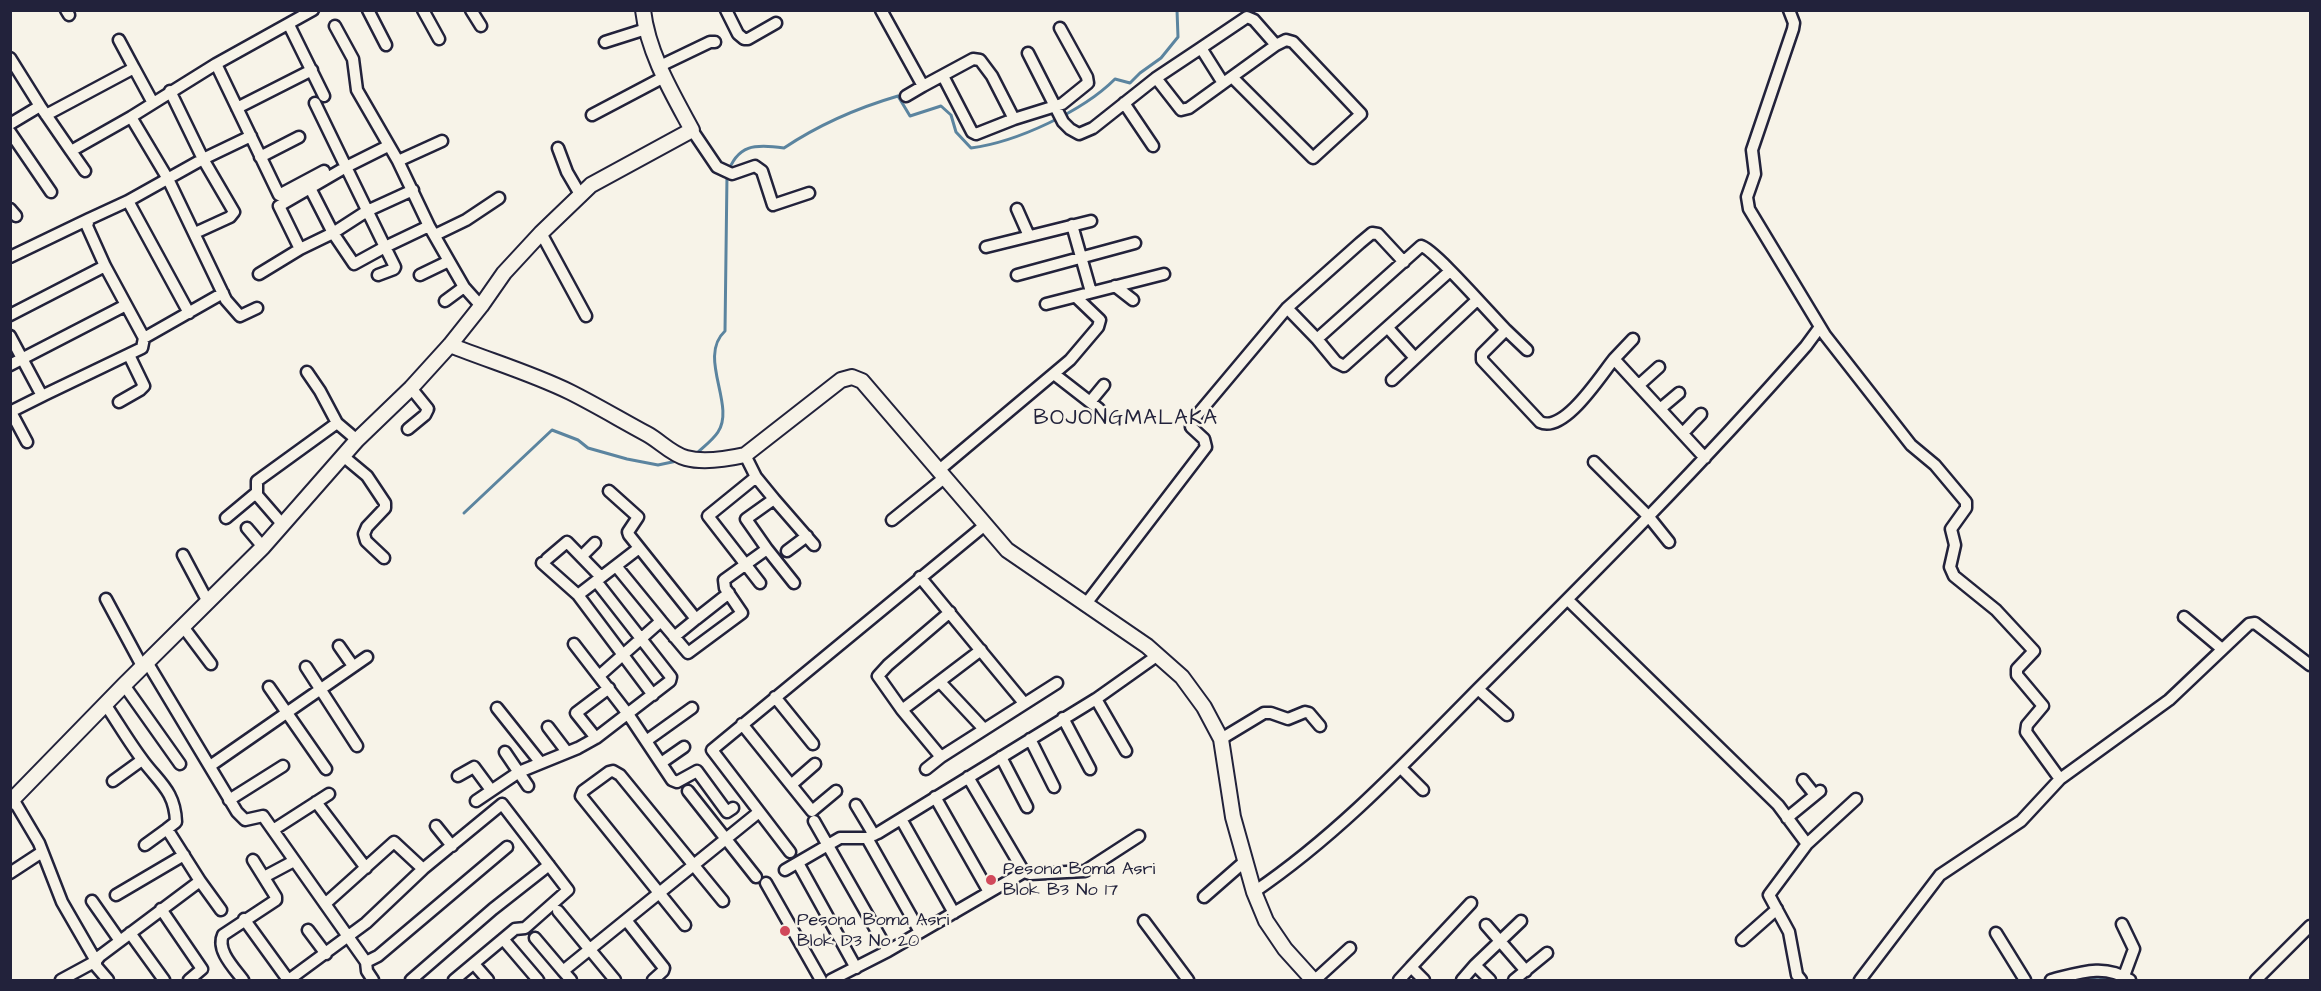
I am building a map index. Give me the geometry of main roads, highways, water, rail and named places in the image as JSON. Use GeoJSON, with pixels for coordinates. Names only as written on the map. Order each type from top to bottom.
{"type":"FeatureCollection","features":[{"type":"Feature","properties":{"kind":"waterway"},"geometry":{"type":"LineString","coordinates":[[695,455],[716,435],[722,421],[723,408],[715,367],[715,354],[717,342],[725,331],[727,175],[736,157],[748,148],[764,146],[784,148],[811,131],[839,118],[898,96],[910,116],[941,106],[951,115],[956,132],[971,148],[1008,139],[1068,113],[1102,91],[1115,79],[1130,83],[1161,58],[1178,37],[1177,10]]}},
{"type":"Feature","properties":{"kind":"waterway"},"geometry":{"type":"LineString","coordinates":[[464,513],[552,430],[578,440],[588,448],[627,459],[658,465],[677,461]]}},
{"type":"Feature","properties":{"kind":"waterway"},"geometry":{"type":"LineString","coordinates":[[2276,967],[2310,934]]}},
{"type":"Feature","properties":{"kind":"waterway"},"geometry":{"type":"LineString","coordinates":[[2074,980],[2099,977],[2107,980]]}},
{"type":"Feature","properties":{"kind":"place","name":"Pesona Boma Asri Blok B3 No 17"},"geometry":{"type":"Point","coordinates":[991,880]}},
{"type":"Feature","properties":{"kind":"place","name":"Pesona Boma Asri Blok D3 No 20"},"geometry":{"type":"Point","coordinates":[785,931]}},
{"type":"Feature","properties":{"kind":"district","name":"BOJONGMALAKA"},"geometry":{"type":"Point","coordinates":[1126,420]}}]}
